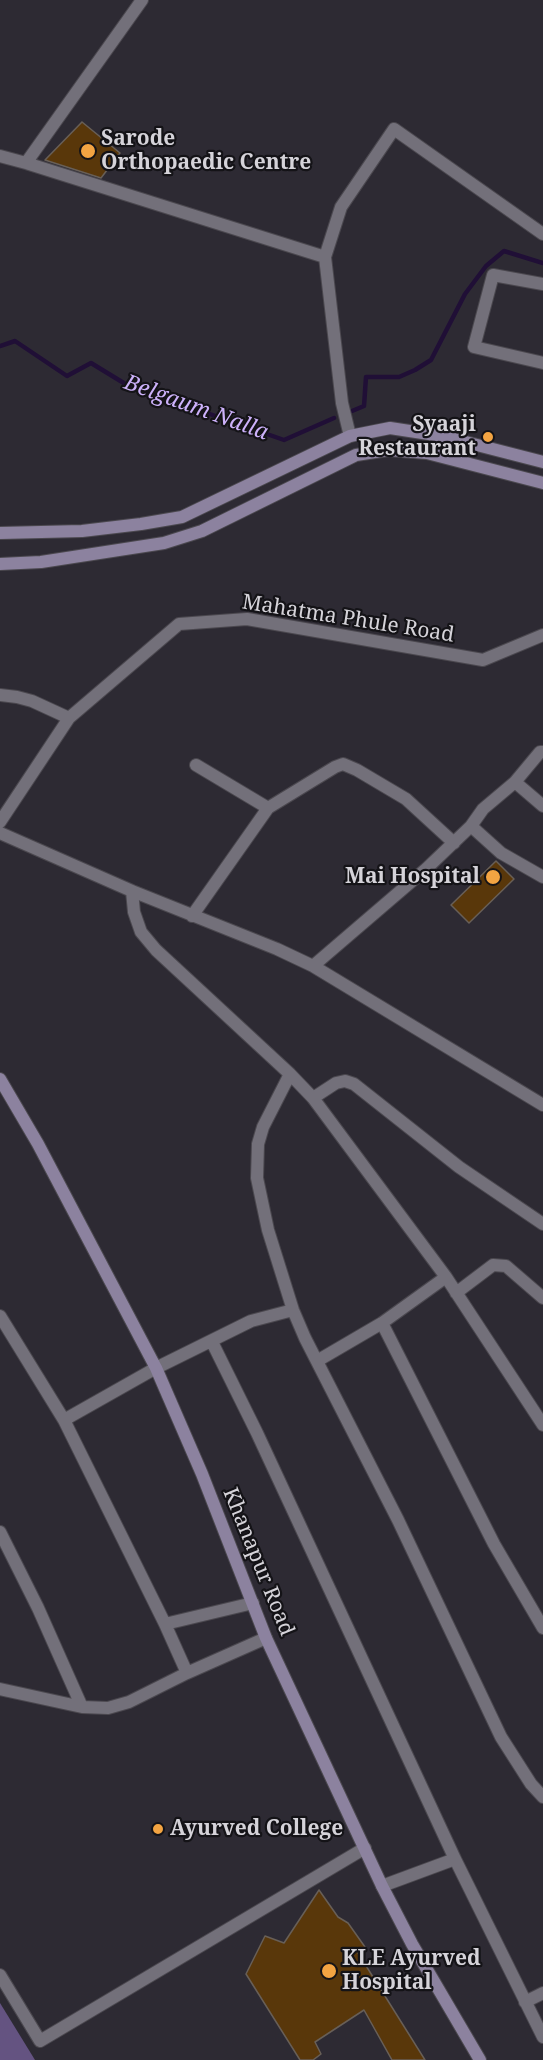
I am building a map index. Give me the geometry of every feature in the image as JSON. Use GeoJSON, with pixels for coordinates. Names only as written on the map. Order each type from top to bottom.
{"type":"FeatureCollection","features":[{"type":"Feature","properties":{"kind":"main road"},"geometry":{"type":"LineString","coordinates":[[0,533],[82,531],[182,517],[350,436],[390,428],[418,431],[543,462]]}},
{"type":"Feature","properties":{"kind":"main road"},"geometry":{"type":"LineString","coordinates":[[0,564],[41,562],[164,543],[202,531],[356,454],[388,450],[427,453],[543,483]]}},
{"type":"Feature","properties":{"kind":"main road","name":"Khanapur Road"},"geometry":{"type":"LineString","coordinates":[[0,1078],[38,1144],[156,1368],[202,1474],[266,1638],[382,1886],[412,1944],[480,2060]]}},
{"type":"Feature","properties":{"kind":"street"},"geometry":{"type":"LineString","coordinates":[[26,163],[142,0]]}},
{"type":"Feature","properties":{"kind":"street"},"geometry":{"type":"LineString","coordinates":[[350,436],[342,403],[325,257],[341,207],[394,129],[543,234]]}},
{"type":"Feature","properties":{"kind":"street"},"geometry":{"type":"LineString","coordinates":[[0,156],[325,257]]}},
{"type":"Feature","properties":{"kind":"street"},"geometry":{"type":"LineString","coordinates":[[543,284],[493,275],[474,347],[543,363]]}},
{"type":"Feature","properties":{"kind":"street","name":"Mahatma Phule Road"},"geometry":{"type":"LineString","coordinates":[[0,822],[69,718],[179,624],[247,619],[483,660],[543,635]]}},
{"type":"Feature","properties":{"kind":"street"},"geometry":{"type":"LineString","coordinates":[[0,695],[32,701],[69,718]]}},
{"type":"Feature","properties":{"kind":"street"},"geometry":{"type":"LineString","coordinates":[[313,966],[454,843],[471,826],[483,809],[514,782],[540,752],[543,752]]}},
{"type":"Feature","properties":{"kind":"street"},"geometry":{"type":"LineString","coordinates":[[192,916],[268,808],[343,764],[406,799],[454,843]]}},
{"type":"Feature","properties":{"kind":"street"},"geometry":{"type":"LineString","coordinates":[[196,765],[268,808]]}},
{"type":"Feature","properties":{"kind":"street"},"geometry":{"type":"LineString","coordinates":[[514,782],[543,806]]}},
{"type":"Feature","properties":{"kind":"street"},"geometry":{"type":"LineString","coordinates":[[471,826],[501,853],[543,877]]}},
{"type":"Feature","properties":{"kind":"street"},"geometry":{"type":"LineString","coordinates":[[0,833],[192,916],[277,948],[313,966],[543,1105]]}},
{"type":"Feature","properties":{"kind":"street"},"geometry":{"type":"LineString","coordinates":[[132,891],[134,912],[141,932],[156,950],[314,1098],[446,1277],[543,1425]]}},
{"type":"Feature","properties":{"kind":"street"},"geometry":{"type":"LineString","coordinates":[[290,1074],[263,1127],[258,1144],[257,1178],[268,1230],[293,1310],[398,1520],[501,1737],[531,1784],[543,1797]]}},
{"type":"Feature","properties":{"kind":"street"},"geometry":{"type":"LineString","coordinates":[[314,1098],[336,1083],[345,1081],[354,1084],[459,1167],[543,1224]]}},
{"type":"Feature","properties":{"kind":"street"},"geometry":{"type":"LineString","coordinates":[[456,1293],[493,1265],[506,1266],[543,1298]]}},
{"type":"Feature","properties":{"kind":"street"},"geometry":{"type":"LineString","coordinates":[[317,1361],[382,1323],[446,1277]]}},
{"type":"Feature","properties":{"kind":"street"},"geometry":{"type":"LineString","coordinates":[[64,1420],[156,1368],[251,1322],[293,1310]]}},
{"type":"Feature","properties":{"kind":"street"},"geometry":{"type":"LineString","coordinates":[[0,1316],[64,1420],[187,1673]]}},
{"type":"Feature","properties":{"kind":"street"},"geometry":{"type":"LineString","coordinates":[[382,1323],[494,1544],[543,1628]]}},
{"type":"Feature","properties":{"kind":"street"},"geometry":{"type":"LineString","coordinates":[[212,1342],[257,1433],[454,1859],[543,2037]]}},
{"type":"Feature","properties":{"kind":"street"},"geometry":{"type":"LineString","coordinates":[[0,1532],[38,1608],[82,1707]]}},
{"type":"Feature","properties":{"kind":"street"},"geometry":{"type":"LineString","coordinates":[[165,1624],[254,1603]]}},
{"type":"Feature","properties":{"kind":"street"},"geometry":{"type":"LineString","coordinates":[[0,1689],[82,1707],[108,1708],[129,1702],[266,1638]]}},
{"type":"Feature","properties":{"kind":"street"},"geometry":{"type":"LineString","coordinates":[[0,1975],[40,2041],[365,1848]]}},
{"type":"Feature","properties":{"kind":"street"},"geometry":{"type":"LineString","coordinates":[[382,1886],[454,1859]]}},
{"type":"Feature","properties":{"kind":"street"},"geometry":{"type":"LineString","coordinates":[[525,2002],[543,1993]]}},
{"type":"Feature","properties":{"kind":"shaded area"},"geometry":{"type":"Polygon","coordinates":[[[0,2003],[35,2060],[0,2060],[0,2003]]]}},
{"type":"Feature","properties":{"kind":"building"},"geometry":{"type":"Polygon","coordinates":[[[82,122],[120,153],[101,178],[45,160],[82,122]]]}},
{"type":"Feature","properties":{"kind":"building"},"geometry":{"type":"Polygon","coordinates":[[[496,861],[514,879],[469,923],[451,905],[496,861]]]}},
{"type":"Feature","properties":{"kind":"building"},"geometry":{"type":"Polygon","coordinates":[[[319,1890],[338,1917],[348,1923],[365,1947],[358,1953],[425,2060],[392,2060],[364,2010],[315,2042],[321,2054],[313,2060],[300,2060],[246,1974],[265,1936],[284,1943],[319,1890]]]}},
{"type":"Feature","properties":{"kind":"waterway","name":"Belgaum Nalla"},"geometry":{"type":"LineString","coordinates":[[352,411],[364,406],[366,377],[399,377],[431,360],[465,294],[486,266],[504,251],[543,263]]}},
{"type":"Feature","properties":{"kind":"waterway","name":"Belgaum Nalla"},"geometry":{"type":"LineString","coordinates":[[0,346],[15,341],[67,376],[91,363],[127,385],[284,440],[334,418]]}},
{"type":"Feature","properties":{"kind":"place","name":"Sarode Orthopaedic Centre"},"geometry":{"type":"Point","coordinates":[88,151]}},
{"type":"Feature","properties":{"kind":"place","name":"Syaaji Restaurant"},"geometry":{"type":"Point","coordinates":[488,437]}},
{"type":"Feature","properties":{"kind":"place","name":"Mai Hospital"},"geometry":{"type":"Point","coordinates":[493,877]}},
{"type":"Feature","properties":{"kind":"place","name":"Ayurved College"},"geometry":{"type":"Point","coordinates":[158,1829]}},
{"type":"Feature","properties":{"kind":"place","name":"KLE Ayurved Hospital"},"geometry":{"type":"Point","coordinates":[329,1971]}}]}
